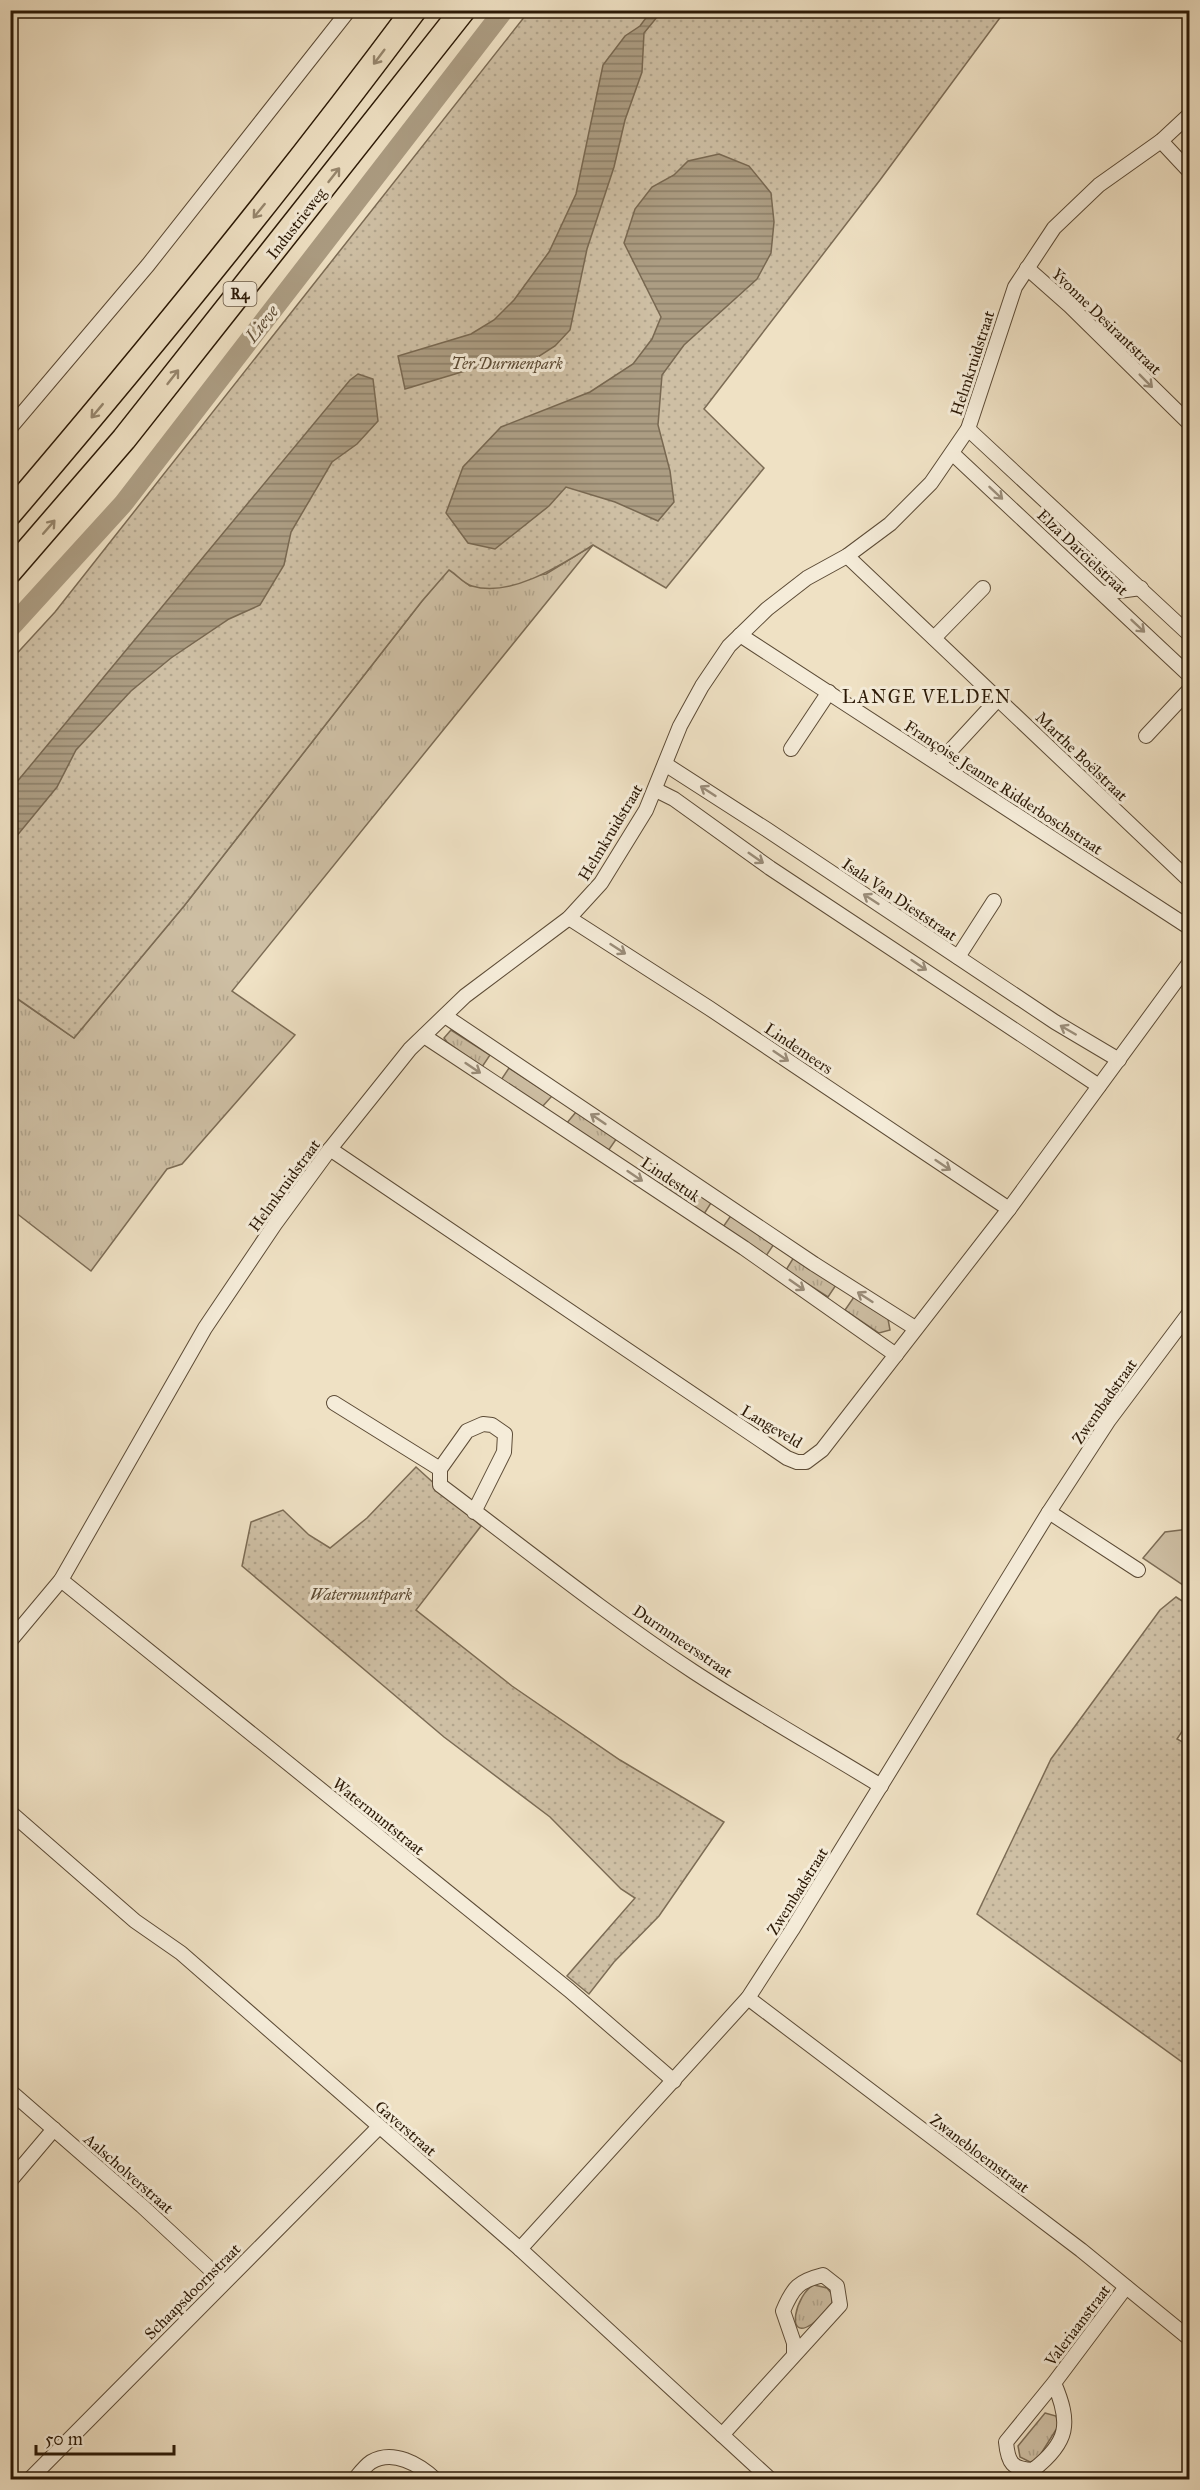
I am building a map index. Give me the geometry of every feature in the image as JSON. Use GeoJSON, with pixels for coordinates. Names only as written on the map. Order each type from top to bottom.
{"type":"FeatureCollection","features":[{"type":"Feature","properties":{"kind":"highway","name":"R4"},"geometry":{"type":"LineString","coordinates":[[10,513],[106,400],[328,125],[414,10]]}},
{"type":"Feature","properties":{"kind":"highway","name":"Industrieweg"},"geometry":{"type":"LineString","coordinates":[[10,571],[124,439],[463,10]]}},
{"type":"Feature","properties":{"kind":"street"},"geometry":{"type":"LineString","coordinates":[[10,428],[148,265],[349,10]]}},
{"type":"Feature","properties":{"kind":"street","name":"Helmkruidstraat"},"geometry":{"type":"LineString","coordinates":[[10,1641],[61,1580],[206,1328],[275,1224],[330,1149],[410,1049],[465,996],[569,918],[601,883],[646,810],[680,726],[702,686],[729,646],[767,609],[807,578],[847,556],[899,516],[931,483],[968,429],[1015,287],[1054,228],[1099,185],[1161,141],[1190,114]]}},
{"type":"Feature","properties":{"kind":"street"},"geometry":{"type":"LineString","coordinates":[[1161,141],[1190,172]]}},
{"type":"Feature","properties":{"kind":"street","name":"Yvonne Desirantstraat"},"geometry":{"type":"LineString","coordinates":[[1027,268],[1070,306],[1190,424]]}},
{"type":"Feature","properties":{"kind":"street","name":"Elza Darcielstraat"},"geometry":{"type":"LineString","coordinates":[[968,429],[1190,635]]}},
{"type":"Feature","properties":{"kind":"street","name":"Elza Darcielstraat"},"geometry":{"type":"LineString","coordinates":[[953,454],[1190,676]]}},
{"type":"Feature","properties":{"kind":"street","name":"Marthe Boëlstraat"},"geometry":{"type":"LineString","coordinates":[[847,556],[1190,881]]}},
{"type":"Feature","properties":{"kind":"street"},"geometry":{"type":"LineString","coordinates":[[934,638],[983,588]]}},
{"type":"Feature","properties":{"kind":"street"},"geometry":{"type":"LineString","coordinates":[[1104,593],[1141,588]]}},
{"type":"Feature","properties":{"kind":"street","name":"Françoise Jeanne Ridderboschstraat"},"geometry":{"type":"LineString","coordinates":[[740,635],[1190,928]]}},
{"type":"Feature","properties":{"kind":"street"},"geometry":{"type":"LineString","coordinates":[[1146,735],[1190,689]]}},
{"type":"Feature","properties":{"kind":"street"},"geometry":{"type":"LineString","coordinates":[[791,749],[829,692]]}},
{"type":"Feature","properties":{"kind":"street"},"geometry":{"type":"LineString","coordinates":[[939,764],[998,699]]}},
{"type":"Feature","properties":{"kind":"street","name":"Isala Van Dieststraat"},"geometry":{"type":"LineString","coordinates":[[665,764],[1055,1022],[1119,1060]]}},
{"type":"Feature","properties":{"kind":"street"},"geometry":{"type":"LineString","coordinates":[[656,790],[674,799],[770,868],[1099,1086]]}},
{"type":"Feature","properties":{"kind":"street"},"geometry":{"type":"LineString","coordinates":[[958,957],[994,901]]}},
{"type":"Feature","properties":{"kind":"street","name":"Lindemeers"},"geometry":{"type":"LineString","coordinates":[[569,918],[709,1008],[1009,1209]]}},
{"type":"Feature","properties":{"kind":"street","name":"Langeveld"},"geometry":{"type":"LineString","coordinates":[[330,1149],[754,1436],[797,1462],[806,1462],[822,1450],[1009,1209],[1190,962]]}},
{"type":"Feature","properties":{"kind":"street","name":"Lindestuk"},"geometry":{"type":"LineString","coordinates":[[445,1016],[813,1264],[915,1329]]}},
{"type":"Feature","properties":{"kind":"street","name":"Lindestuk"},"geometry":{"type":"LineString","coordinates":[[424,1036],[744,1248],[896,1355]]}},
{"type":"Feature","properties":{"kind":"street","name":"Zwembadstraat"},"geometry":{"type":"LineString","coordinates":[[520,2249],[748,1998],[1049,1512],[1109,1420],[1190,1312]]}},
{"type":"Feature","properties":{"kind":"street"},"geometry":{"type":"LineString","coordinates":[[334,1403],[440,1469],[467,1431],[483,1424],[492,1425],[505,1434],[504,1452],[474,1512]]}},
{"type":"Feature","properties":{"kind":"street","name":"Durmmeersstraat"},"geometry":{"type":"LineString","coordinates":[[440,1469],[440,1485],[694,1672],[881,1786]]}},
{"type":"Feature","properties":{"kind":"street"},"geometry":{"type":"LineString","coordinates":[[1049,1512],[1138,1570]]}},
{"type":"Feature","properties":{"kind":"street","name":"Watermuntstraat"},"geometry":{"type":"LineString","coordinates":[[61,1580],[560,1982],[674,2081]]}},
{"type":"Feature","properties":{"kind":"street","name":"Gaverstraat"},"geometry":{"type":"LineString","coordinates":[[10,1812],[135,1921],[181,1953],[520,2249],[771,2480]]}},
{"type":"Feature","properties":{"kind":"street","name":"Zwanebloemstraat"},"geometry":{"type":"LineString","coordinates":[[748,1998],[1081,2250],[1190,2339]]}},
{"type":"Feature","properties":{"kind":"street","name":"Aalscholverstraat"},"geometry":{"type":"LineString","coordinates":[[10,2091],[142,2206],[224,2282]]}},
{"type":"Feature","properties":{"kind":"street","name":"Schaapsdoornstraat"},"geometry":{"type":"LineString","coordinates":[[29,2480],[379,2127]]}},
{"type":"Feature","properties":{"kind":"street"},"geometry":{"type":"LineString","coordinates":[[10,2181],[54,2129]]}},
{"type":"Feature","properties":{"kind":"street"},"geometry":{"type":"LineString","coordinates":[[722,2435],[840,2305],[837,2286],[823,2275],[804,2280],[793,2290],[783,2311],[794,2343],[794,2353]]}},
{"type":"Feature","properties":{"kind":"street","name":"Valeriaanstraat"},"geometry":{"type":"LineString","coordinates":[[1054,2383],[1064,2407],[1064,2431],[1051,2456],[1034,2470],[1013,2466],[1008,2458],[1006,2442],[1054,2383],[1126,2287]]}},
{"type":"Feature","properties":{"kind":"street"},"geometry":{"type":"LineString","coordinates":[[354,2480],[370,2463],[390,2456],[407,2460],[436,2480]]}},
{"type":"Feature","properties":{"kind":"green space","name":"Ter Durmenpark"},"geometry":{"type":"Polygon","coordinates":[[[529,11],[1005,11],[880,180],[704,409],[764,468],[666,588],[593,545],[551,570],[519,584],[503,587],[487,589],[472,586],[449,570],[422,601],[184,906],[74,1038],[11,994],[10,661],[55,612],[529,11]]]}},
{"type":"Feature","properties":{"kind":"green space"},"geometry":{"type":"Polygon","coordinates":[[[593,545],[232,991],[295,1035],[182,1164],[167,1169],[91,1271],[11,1209],[10,994],[74,1038],[184,906],[449,569],[470,586],[546,574],[593,545]]]}},
{"type":"Feature","properties":{"kind":"green space"},"geometry":{"type":"Polygon","coordinates":[[[451,1030],[490,1055],[482,1067],[447,1042],[444,1038],[451,1030]]]}},
{"type":"Feature","properties":{"kind":"green space"},"geometry":{"type":"Polygon","coordinates":[[[509,1068],[552,1096],[542,1107],[501,1080],[509,1068]]]}},
{"type":"Feature","properties":{"kind":"green space"},"geometry":{"type":"Polygon","coordinates":[[[576,1112],[617,1138],[608,1151],[566,1124],[576,1112]]]}},
{"type":"Feature","properties":{"kind":"green space"},"geometry":{"type":"Polygon","coordinates":[[[669,1174],[711,1203],[704,1214],[660,1187],[669,1174]]]}},
{"type":"Feature","properties":{"kind":"green space"},"geometry":{"type":"Polygon","coordinates":[[[732,1214],[774,1244],[766,1256],[723,1227],[732,1214]]]}},
{"type":"Feature","properties":{"kind":"green space"},"geometry":{"type":"Polygon","coordinates":[[[794,1257],[836,1285],[828,1297],[786,1270],[794,1257]]]}},
{"type":"Feature","properties":{"kind":"green space"},"geometry":{"type":"Polygon","coordinates":[[[854,1297],[888,1319],[890,1330],[879,1333],[845,1310],[854,1297]]]}},
{"type":"Feature","properties":{"kind":"green space","name":"Watermuntpark"},"geometry":{"type":"Polygon","coordinates":[[[416,1467],[481,1526],[416,1610],[512,1686],[620,1760],[724,1822],[659,1916],[614,1962],[589,1994],[567,1976],[635,1898],[621,1889],[550,1817],[444,1737],[242,1566],[251,1522],[283,1510],[309,1535],[330,1548],[367,1518],[416,1467]]]}},
{"type":"Feature","properties":{"kind":"green space"},"geometry":{"type":"Polygon","coordinates":[[[1190,1529],[1189,1589],[1143,1558],[1165,1532],[1190,1529]]]}},
{"type":"Feature","properties":{"kind":"green space"},"geometry":{"type":"Polygon","coordinates":[[[1176,1597],[1190,1606],[1189,1721],[1177,1739],[1190,1746],[1189,2067],[977,1914],[1051,1759],[1160,1610],[1176,1597]]]}},
{"type":"Feature","properties":{"kind":"green space"},"geometry":{"type":"Polygon","coordinates":[[[814,2285],[827,2288],[832,2294],[832,2303],[812,2324],[803,2328],[798,2327],[796,2315],[798,2306],[802,2297],[814,2285]]]}},
{"type":"Feature","properties":{"kind":"green space"},"geometry":{"type":"Polygon","coordinates":[[[1045,2413],[1056,2416],[1059,2425],[1037,2460],[1030,2462],[1020,2457],[1018,2446],[1045,2413]]]}},
{"type":"Feature","properties":{"kind":"shaded area"},"geometry":{"type":"Polygon","coordinates":[[[651,11],[662,11],[644,33],[642,72],[625,120],[614,167],[587,249],[570,330],[555,346],[524,366],[505,359],[405,389],[398,356],[471,334],[494,320],[514,300],[549,252],[576,194],[603,65],[625,36],[640,26],[651,11]]]}},
{"type":"Feature","properties":{"kind":"shaded area"},"geometry":{"type":"Polygon","coordinates":[[[719,154],[749,166],[771,193],[774,222],[771,253],[757,279],[684,345],[662,375],[658,425],[670,471],[674,502],[658,521],[615,502],[566,487],[549,506],[495,549],[468,543],[446,513],[463,467],[501,427],[590,392],[633,364],[652,339],[661,317],[624,243],[635,209],[652,187],[674,175],[688,161],[719,154]]]}},
{"type":"Feature","properties":{"kind":"shaded area"},"geometry":{"type":"Polygon","coordinates":[[[358,374],[373,379],[378,421],[357,444],[332,462],[291,532],[284,565],[260,605],[229,619],[171,658],[131,691],[76,750],[57,787],[11,843],[11,789],[350,380],[358,374]]]}},
{"type":"Feature","properties":{"kind":"waterway","name":"Lieve"},"geometry":{"type":"LineString","coordinates":[[10,628],[123,504],[504,10]]}},
{"type":"Feature","properties":{"kind":"district","name":"LANGE VELDEN"},"geometry":{"type":"Point","coordinates":[927,697]}}]}
